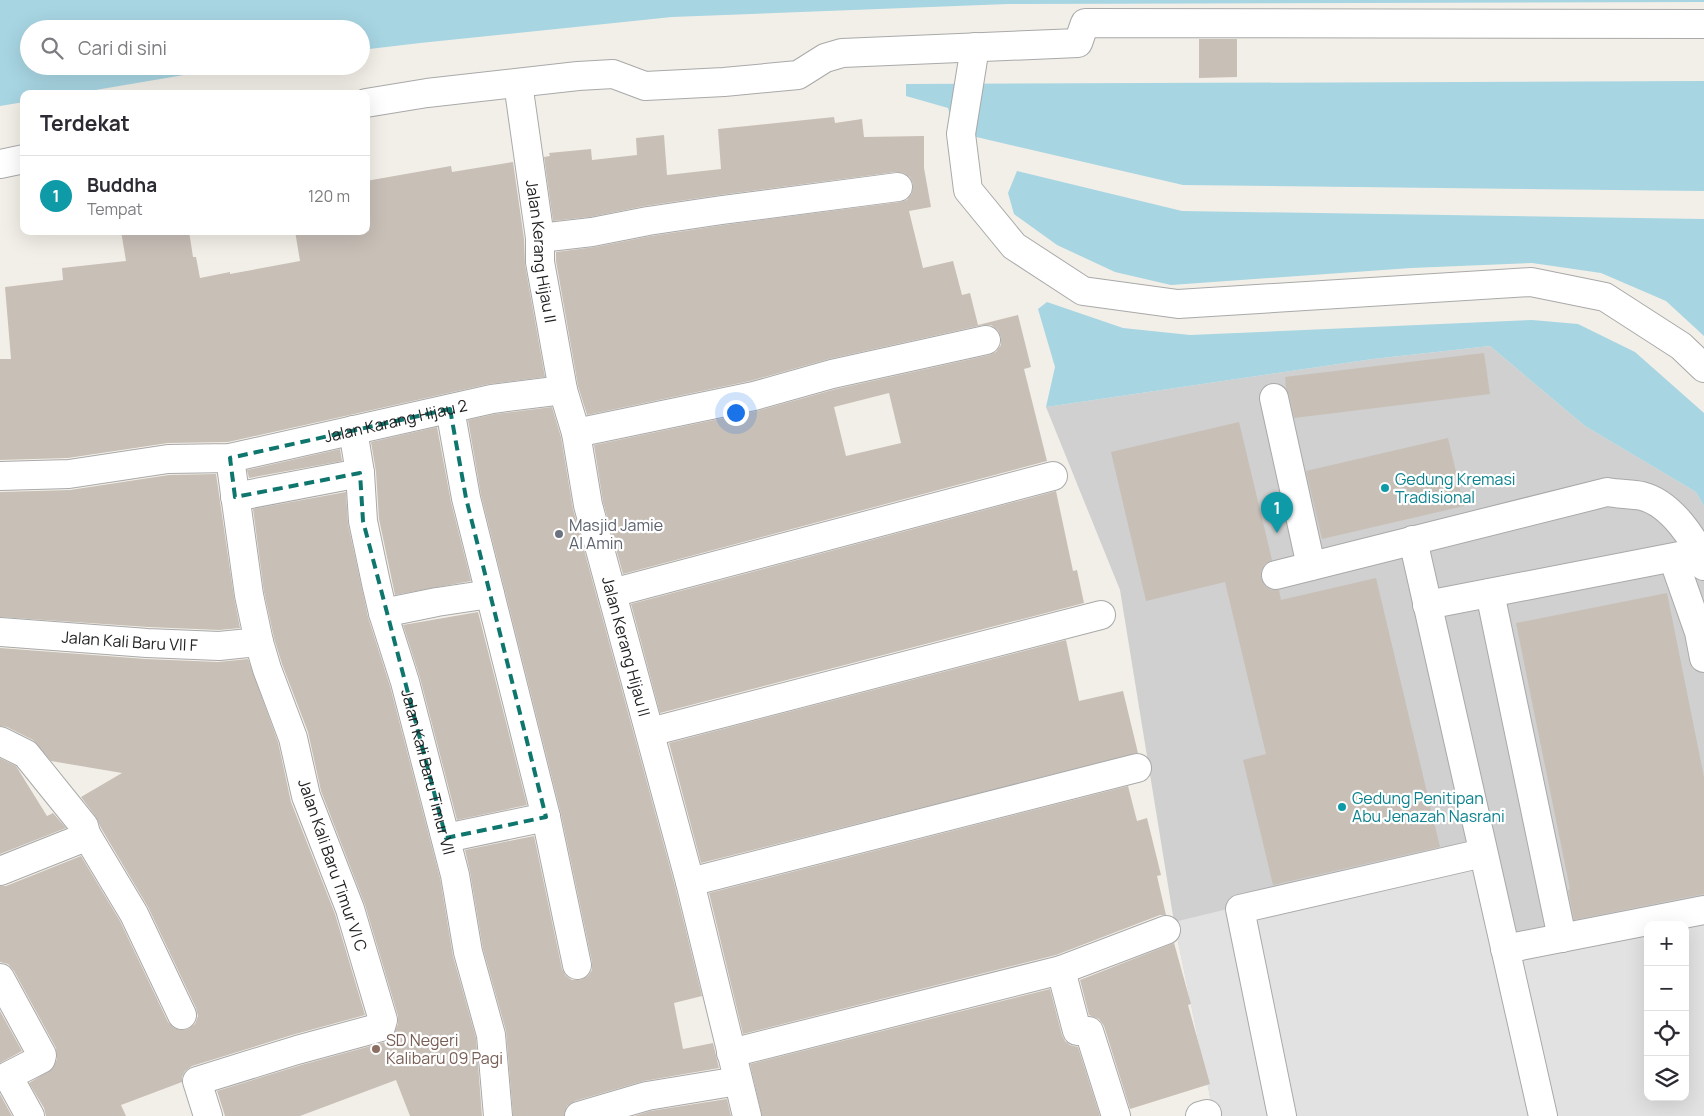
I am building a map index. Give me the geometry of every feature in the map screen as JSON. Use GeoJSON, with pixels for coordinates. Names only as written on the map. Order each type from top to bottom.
{"type":"FeatureCollection","features":[{"type":"Feature","properties":{"kind":"street"},"geometry":{"type":"LineString","coordinates":[[370,102],[427,93],[613,74],[645,86],[724,82],[798,75],[825,58],[842,53],[974,57],[1078,42],[1085,23],[1704,24]]}},
{"type":"Feature","properties":{"kind":"street"},"geometry":{"type":"LineString","coordinates":[[974,57],[961,134],[968,190],[1014,246],[1083,291],[1178,304],[1531,282],[1605,297],[1682,346],[1704,368]]}},
{"type":"Feature","properties":{"kind":"street","name":"Jalan Kerang Hijau II"},"geometry":{"type":"LineString","coordinates":[[518,83],[540,238],[540,262],[564,390],[576,433],[588,505],[690,882],[747,1116]]}},
{"type":"Feature","properties":{"kind":"street"},"geometry":{"type":"LineString","coordinates":[[0,164],[20,161]]}},
{"type":"Feature","properties":{"kind":"street"},"geometry":{"type":"LineString","coordinates":[[540,238],[592,232],[648,221],[722,210],[898,187]]}},
{"type":"Feature","properties":{"kind":"street"},"geometry":{"type":"LineString","coordinates":[[576,433],[754,396],[832,374],[986,340]]}},
{"type":"Feature","properties":{"kind":"street","name":"Jalan Karang Hijau 2"},"geometry":{"type":"LineString","coordinates":[[0,476],[69,474],[168,459],[230,458],[492,399],[564,390]]}},
{"type":"Feature","properties":{"kind":"street"},"geometry":{"type":"LineString","coordinates":[[1274,398],[1311,566]]}},
{"type":"Feature","properties":{"kind":"street"},"geometry":{"type":"LineString","coordinates":[[450,409],[466,498],[546,817],[577,965]]}},
{"type":"Feature","properties":{"kind":"street","name":"Jalan Kali Baru Timur VII"},"geometry":{"type":"LineString","coordinates":[[353,430],[360,473],[363,521],[383,613],[404,682],[455,874],[468,952],[490,1035],[498,1116]]}},
{"type":"Feature","properties":{"kind":"street","name":"Jalan Kali Baru Timur VI C"},"geometry":{"type":"LineString","coordinates":[[208,1116],[197,1081],[297,1050],[381,1027],[383,1020],[350,909],[306,796],[293,738],[259,642],[249,595],[230,458]]}},
{"type":"Feature","properties":{"kind":"street"},"geometry":{"type":"LineString","coordinates":[[235,497],[360,473]]}},
{"type":"Feature","properties":{"kind":"street"},"geometry":{"type":"LineString","coordinates":[[612,593],[1053,476]]}},
{"type":"Feature","properties":{"kind":"street"},"geometry":{"type":"LineString","coordinates":[[1276,575],[1607,492],[1644,497],[1671,511],[1702,560]]}},
{"type":"Feature","properties":{"kind":"street"},"geometry":{"type":"LineString","coordinates":[[1413,540],[1543,1116]]}},
{"type":"Feature","properties":{"kind":"street"},"geometry":{"type":"LineString","coordinates":[[1428,605],[1673,558],[1702,560]]}},
{"type":"Feature","properties":{"kind":"street"},"geometry":{"type":"LineString","coordinates":[[1673,558],[1699,632],[1704,658]]}},
{"type":"Feature","properties":{"kind":"street"},"geometry":{"type":"LineString","coordinates":[[1490,593],[1562,938]]}},
{"type":"Feature","properties":{"kind":"street"},"geometry":{"type":"LineString","coordinates":[[383,613],[490,594]]}},
{"type":"Feature","properties":{"kind":"street"},"geometry":{"type":"LineString","coordinates":[[650,732],[1101,615]]}},
{"type":"Feature","properties":{"kind":"street","name":"Jalan Kali Baru VII F"},"geometry":{"type":"LineString","coordinates":[[0,632],[146,643],[219,646],[259,642]]}},
{"type":"Feature","properties":{"kind":"street"},"geometry":{"type":"LineString","coordinates":[[0,741],[26,754],[84,826],[86,834],[134,914],[182,1015]]}},
{"type":"Feature","properties":{"kind":"street"},"geometry":{"type":"LineString","coordinates":[[690,882],[1137,768]]}},
{"type":"Feature","properties":{"kind":"street"},"geometry":{"type":"LineString","coordinates":[[446,838],[546,817]]}},
{"type":"Feature","properties":{"kind":"street"},"geometry":{"type":"LineString","coordinates":[[0,871],[78,840],[86,834]]}},
{"type":"Feature","properties":{"kind":"street"},"geometry":{"type":"LineString","coordinates":[[1282,1116],[1240,909],[1483,853]]}},
{"type":"Feature","properties":{"kind":"street"},"geometry":{"type":"LineString","coordinates":[[1505,949],[1704,910]]}},
{"type":"Feature","properties":{"kind":"street"},"geometry":{"type":"LineString","coordinates":[[731,1053],[1061,970],[1166,930]]}},
{"type":"Feature","properties":{"kind":"street"},"geometry":{"type":"LineString","coordinates":[[1061,970],[1078,1031],[1088,1031],[1116,1116]]}},
{"type":"Feature","properties":{"kind":"street"},"geometry":{"type":"LineString","coordinates":[[0,978],[42,1055],[41,1059],[8,1076],[30,1116]]}},
{"type":"Feature","properties":{"kind":"street"},"geometry":{"type":"LineString","coordinates":[[579,1116],[648,1096],[738,1080]]}},
{"type":"Feature","properties":{"kind":"highlighted area"},"geometry":{"type":"Polygon","coordinates":[[[450,409],[466,498],[546,817],[446,838],[363,521],[360,473],[235,497],[230,458],[450,409]]]}},
{"type":"Feature","properties":{"kind":"shaded area"},"geometry":{"type":"Polygon","coordinates":[[[1490,346],[1585,426],[1696,492],[1704,506],[1704,1116],[1214,1116],[1174,922],[1120,590],[1046,407],[1373,359],[1490,346]]]}},
{"type":"Feature","properties":{"kind":"shaded area"},"geometry":{"type":"Polygon","coordinates":[[[1471,850],[1498,965],[1644,937],[1644,1101],[1689,1101],[1689,927],[1704,925],[1704,1116],[1214,1116],[1174,922],[1471,850]]]}},
{"type":"Feature","properties":{"kind":"water"},"geometry":{"type":"Polygon","coordinates":[[[0,0],[1704,0],[1704,2],[1008,4],[672,17],[370,49],[370,20],[20,20],[20,75],[184,75],[96,90],[20,90],[20,103],[0,106],[0,0]]]}},
{"type":"Feature","properties":{"kind":"water"},"geometry":{"type":"Polygon","coordinates":[[[1704,81],[1704,191],[1183,185],[955,132],[948,108],[906,96],[906,84],[1704,81]]]}},
{"type":"Feature","properties":{"kind":"water"},"geometry":{"type":"Polygon","coordinates":[[[1017,171],[1182,211],[1704,219],[1704,336],[1666,301],[1601,273],[1532,263],[1411,268],[1171,285],[1115,272],[1057,245],[1014,214],[1008,193],[1017,171]]]}},
{"type":"Feature","properties":{"kind":"water"},"geometry":{"type":"Polygon","coordinates":[[[1047,302],[1123,328],[1190,335],[1532,320],[1578,324],[1635,352],[1704,413],[1704,506],[1696,492],[1585,426],[1490,346],[1373,359],[1046,407],[1055,367],[1038,309],[1047,302]]]}},
{"type":"Feature","properties":{"kind":"building"},"geometry":{"type":"Polygon","coordinates":[[[1199,39],[1237,39],[1237,77],[1199,78],[1199,39]]]}},
{"type":"Feature","properties":{"kind":"building"},"geometry":{"type":"Polygon","coordinates":[[[834,117],[835,123],[862,119],[864,137],[924,136],[924,168],[931,207],[909,211],[923,268],[953,261],[962,295],[970,293],[978,325],[1018,315],[1031,367],[1024,369],[1047,461],[623,574],[603,502],[594,445],[757,411],[836,389],[989,355],[996,352],[1001,345],[1001,337],[998,330],[991,325],[983,325],[829,359],[750,381],[587,415],[578,386],[556,252],[724,225],[900,202],[907,200],[912,193],[913,184],[910,177],[904,173],[896,172],[720,195],[645,206],[590,217],[553,221],[544,157],[550,156],[549,153],[591,149],[592,160],[637,155],[636,138],[664,135],[667,175],[721,169],[718,129],[834,117]],[[889,393],[834,407],[846,456],[901,443],[889,393]]]}},
{"type":"Feature","properties":{"kind":"building"},"geometry":{"type":"Polygon","coordinates":[[[513,162],[524,239],[525,265],[545,377],[489,384],[228,442],[168,443],[68,458],[0,460],[0,359],[11,359],[5,287],[63,280],[62,268],[126,261],[122,235],[190,235],[193,257],[196,257],[200,278],[300,261],[296,235],[370,235],[370,180],[451,166],[452,172],[513,162]]]}},
{"type":"Feature","properties":{"kind":"building"},"geometry":{"type":"Polygon","coordinates":[[[1484,353],[1490,394],[1294,418],[1286,389],[1285,377],[1484,353]]]}},
{"type":"Feature","properties":{"kind":"building"},"geometry":{"type":"Polygon","coordinates":[[[552,407],[561,437],[573,509],[675,886],[702,996],[674,1003],[683,1049],[713,1043],[719,1068],[644,1081],[575,1101],[567,1106],[564,1116],[513,1116],[506,1031],[483,949],[465,850],[534,836],[562,969],[566,976],[572,980],[580,980],[588,976],[592,970],[592,962],[561,814],[481,495],[468,420],[495,414],[552,407]]]}},
{"type":"Feature","properties":{"kind":"building"},"geometry":{"type":"Polygon","coordinates":[[[1239,422],[1272,560],[1265,564],[1261,571],[1264,585],[1271,590],[1279,590],[1281,600],[1376,578],[1440,847],[1273,885],[1243,760],[1266,754],[1225,582],[1146,601],[1111,452],[1239,422]]]}},
{"type":"Feature","properties":{"kind":"building"},"geometry":{"type":"Polygon","coordinates":[[[437,427],[451,502],[471,581],[395,595],[379,519],[376,472],[371,442],[437,427]]]}},
{"type":"Feature","properties":{"kind":"building","name":"Gedung Kremasi Tradisional"},"geometry":{"type":"Polygon","coordinates":[[[1448,438],[1464,506],[1322,539],[1306,471],[1448,438]]]}},
{"type":"Feature","properties":{"kind":"building"},"geometry":{"type":"Polygon","coordinates":[[[340,449],[342,461],[249,478],[247,470],[340,449]]]}},
{"type":"Feature","properties":{"kind":"building"},"geometry":{"type":"Polygon","coordinates":[[[216,474],[240,628],[219,630],[148,627],[0,617],[0,492],[70,490],[169,475],[216,474]]]}},
{"type":"Feature","properties":{"kind":"building"},"geometry":{"type":"Polygon","coordinates":[[[1056,491],[1073,571],[1077,570],[1084,603],[660,713],[631,604],[1056,491]]]}},
{"type":"Feature","properties":{"kind":"building"},"geometry":{"type":"Polygon","coordinates":[[[346,492],[348,524],[368,617],[390,686],[440,878],[453,956],[476,1038],[482,1116],[410,1116],[396,1080],[300,1116],[225,1116],[217,1091],[385,1042],[392,1038],[398,1024],[398,1016],[365,905],[321,791],[308,732],[274,638],[264,592],[253,509],[346,492]]]}},
{"type":"Feature","properties":{"kind":"building"},"geometry":{"type":"Polygon","coordinates":[[[1667,593],[1704,777],[1704,894],[1574,920],[1568,890],[1570,889],[1516,623],[1667,593]]]}},
{"type":"Feature","properties":{"kind":"building"},"geometry":{"type":"Polygon","coordinates":[[[478,612],[527,805],[457,820],[420,678],[403,625],[478,612]]]}},
{"type":"Feature","properties":{"kind":"building"},"geometry":{"type":"Polygon","coordinates":[[[1066,640],[1079,701],[1123,691],[1138,753],[701,863],[669,743],[1066,640]]]}},
{"type":"Feature","properties":{"kind":"building"},"geometry":{"type":"Polygon","coordinates":[[[0,648],[146,659],[218,662],[248,659],[278,742],[291,802],[335,914],[365,1015],[192,1066],[185,1071],[182,1082],[121,1105],[126,1116],[46,1116],[44,1108],[29,1083],[53,1068],[57,1059],[56,1048],[14,971],[8,964],[0,962],[0,886],[6,886],[81,856],[120,921],[168,1022],[174,1028],[180,1030],[188,1029],[195,1024],[198,1016],[196,1008],[148,907],[96,817],[81,797],[122,773],[51,761],[33,740],[7,727],[0,726],[0,648]]]}},
{"type":"Feature","properties":{"kind":"building"},"geometry":{"type":"Polygon","coordinates":[[[0,758],[16,766],[47,816],[53,813],[66,828],[0,854],[0,758]]]}},
{"type":"Feature","properties":{"kind":"building"},"geometry":{"type":"Polygon","coordinates":[[[1128,786],[1137,821],[1147,818],[1161,875],[1157,876],[1166,915],[1160,915],[1056,955],[743,1034],[709,893],[1128,786]]]}},
{"type":"Feature","properties":{"kind":"building"},"geometry":{"type":"Polygon","coordinates":[[[1174,943],[1191,1004],[1188,1005],[1210,1084],[1130,1109],[1104,1026],[1099,1019],[1089,1015],[1080,980],[1174,943]]]}},
{"type":"Feature","properties":{"kind":"building"},"geometry":{"type":"Polygon","coordinates":[[[1050,989],[1062,1035],[1070,1045],[1078,1047],[1100,1116],[762,1116],[750,1064],[1050,989]]]}},
{"type":"Feature","properties":{"kind":"building"},"geometry":{"type":"Polygon","coordinates":[[[0,1011],[22,1051],[0,1063],[0,1011]]]}},
{"type":"Feature","properties":{"kind":"building"},"geometry":{"type":"Polygon","coordinates":[[[0,1094],[12,1116],[0,1116],[0,1094]]]}},
{"type":"Feature","properties":{"kind":"building"},"geometry":{"type":"Polygon","coordinates":[[[727,1099],[731,1116],[634,1116],[650,1111],[727,1099]]]}},
{"type":"Feature","properties":{"kind":"place","name":"Gedung Kremasi Tradisional"},"geometry":{"type":"Point","coordinates":[1385,488]}},
{"type":"Feature","properties":{"kind":"place","name":"Buddha"},"geometry":{"type":"Point","coordinates":[1277,533]}},
{"type":"Feature","properties":{"kind":"place","name":"Masjid Jamie Al Amin"},"geometry":{"type":"Point","coordinates":[559,534]}},
{"type":"Feature","properties":{"kind":"place","name":"Gedung Penitipan Abu Jenazah Nasrani"},"geometry":{"type":"Point","coordinates":[1342,807]}},
{"type":"Feature","properties":{"kind":"place","name":"SD Negeri Kalibaru 09 Pagi"},"geometry":{"type":"Point","coordinates":[376,1049]}}]}
